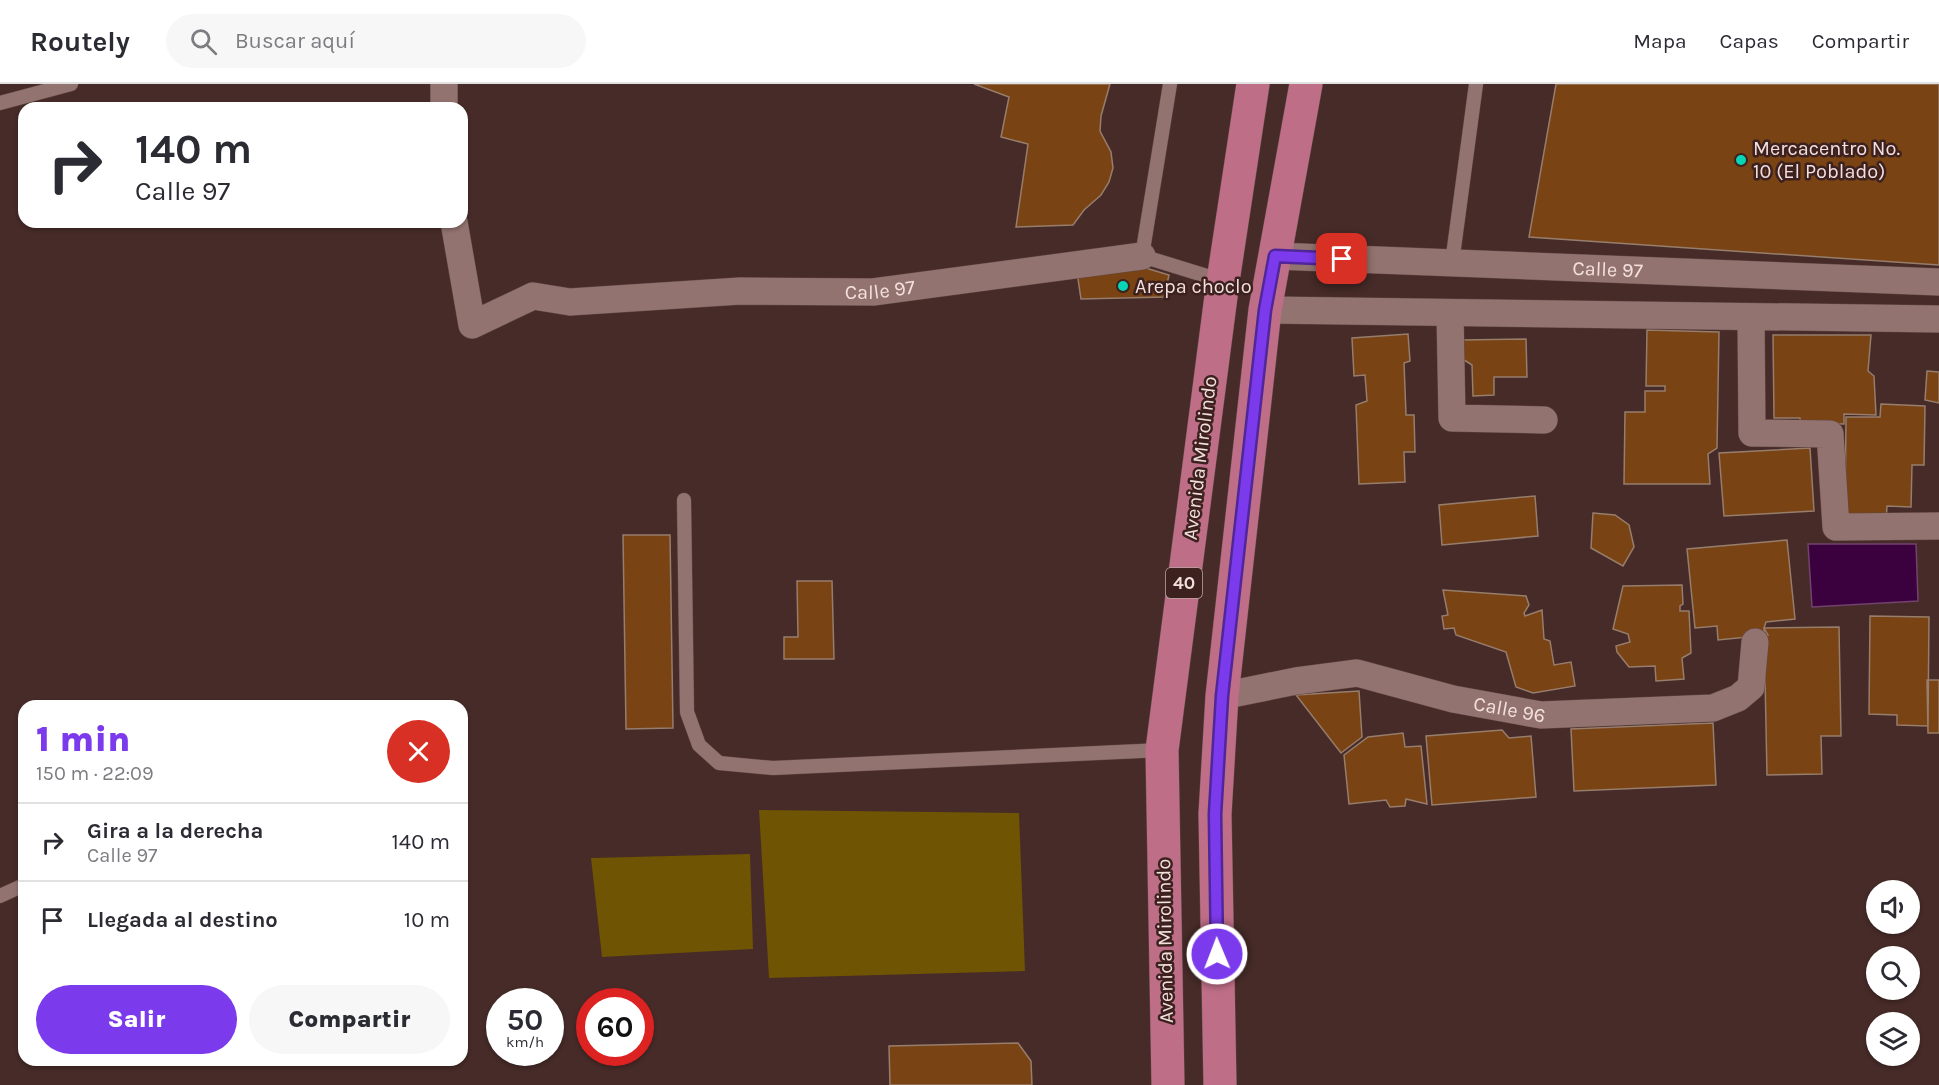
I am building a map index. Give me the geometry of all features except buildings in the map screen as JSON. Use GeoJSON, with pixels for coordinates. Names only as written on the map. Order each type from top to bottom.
{"type":"FeatureCollection","features":[{"type":"Feature","properties":{"kind":"main road","name":"Avenida Mirolindo"},"geometry":{"type":"LineString","coordinates":[[1168,1085],[1162,750],[1223,281],[1253,84]]}},
{"type":"Feature","properties":{"kind":"main road"},"geometry":{"type":"LineString","coordinates":[[1220,1085],[1215,814],[1222,696],[1265,310],[1306,84]]}},
{"type":"Feature","properties":{"kind":"street"},"geometry":{"type":"LineString","coordinates":[[444,84],[444,102]]}},
{"type":"Feature","properties":{"kind":"street","name":"Calle 97"},"geometry":{"type":"LineString","coordinates":[[455,228],[472,326],[533,296],[570,302],[740,291],[873,292],[1143,256]]}},
{"type":"Feature","properties":{"kind":"street","name":"Calle 97"},"geometry":{"type":"LineString","coordinates":[[1275,256],[1939,282]]}},
{"type":"Feature","properties":{"kind":"street"},"geometry":{"type":"LineString","coordinates":[[1265,310],[1939,319]]}},
{"type":"Feature","properties":{"kind":"street"},"geometry":{"type":"LineString","coordinates":[[1450,313],[1452,418],[1544,420]]}},
{"type":"Feature","properties":{"kind":"street"},"geometry":{"type":"LineString","coordinates":[[1751,317],[1752,433],[1830,434],[1836,527],[1939,526]]}},
{"type":"Feature","properties":{"kind":"street","name":"Calle 96"},"geometry":{"type":"LineString","coordinates":[[1222,696],[1296,681],[1357,673],[1453,699],[1541,715],[1713,708],[1738,698],[1751,687],[1755,642]]}},
{"type":"Feature","properties":{"kind":"lane"},"geometry":{"type":"LineString","coordinates":[[0,103],[71,84]]}},
{"type":"Feature","properties":{"kind":"lane"},"geometry":{"type":"LineString","coordinates":[[1143,256],[1170,84]]}},
{"type":"Feature","properties":{"kind":"lane"},"geometry":{"type":"LineString","coordinates":[[1452,263],[1476,84]]}},
{"type":"Feature","properties":{"kind":"lane","name":"Calle 97"},"geometry":{"type":"LineString","coordinates":[[1143,256],[1223,281]]}},
{"type":"Feature","properties":{"kind":"lane"},"geometry":{"type":"LineString","coordinates":[[684,500],[687,712],[699,744],[719,763],[773,768],[1162,750]]}},
{"type":"Feature","properties":{"kind":"lane"},"geometry":{"type":"LineString","coordinates":[[0,896],[18,888]]}},
{"type":"Feature","properties":{"kind":"shaded area"},"geometry":{"type":"Polygon","coordinates":[[[1808,544],[1916,544],[1918,601],[1812,607],[1808,544]]]}},
{"type":"Feature","properties":{"kind":"shaded area"},"geometry":{"type":"Polygon","coordinates":[[[759,810],[1019,813],[1025,971],[769,978],[759,810]]]}},
{"type":"Feature","properties":{"kind":"shaded area"},"geometry":{"type":"Polygon","coordinates":[[[750,854],[753,949],[602,957],[591,858],[750,854]]]}},
{"type":"Feature","properties":{"kind":"place","name":"Mercacentro No. 10 (El Poblado)"},"geometry":{"type":"Point","coordinates":[1741,160]}},
{"type":"Feature","properties":{"kind":"place","name":"Arepa choclo"},"geometry":{"type":"Point","coordinates":[1123,286]}},
{"type":"Feature","properties":{"kind":"route"},"geometry":{"type":"LineString","coordinates":[[1217,954],[1215,814],[1222,696],[1265,310],[1275,256],[1342,259]]}}]}
